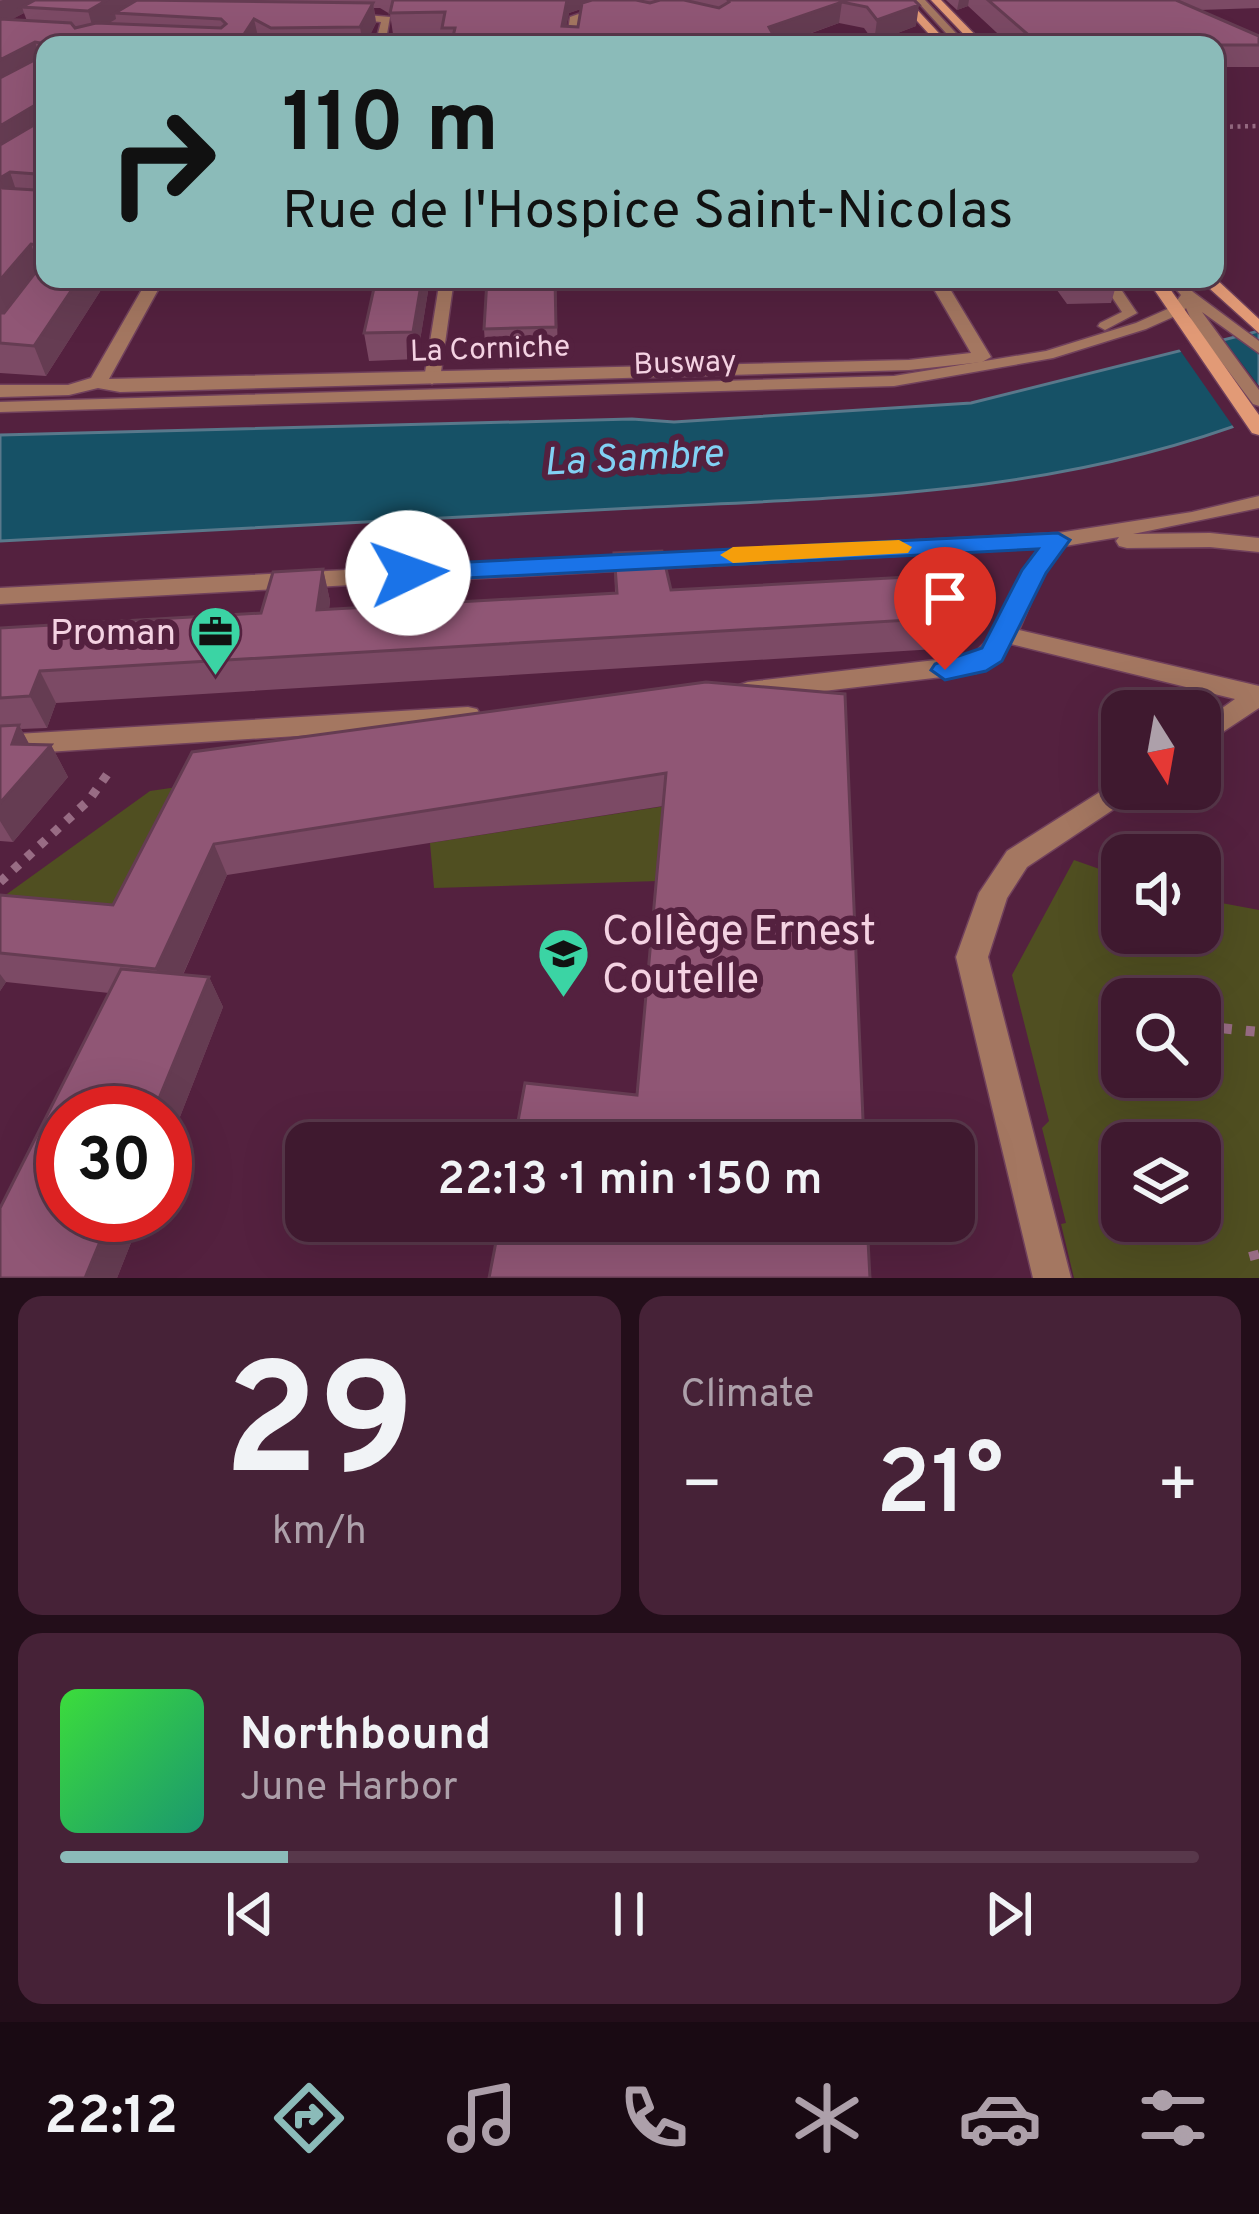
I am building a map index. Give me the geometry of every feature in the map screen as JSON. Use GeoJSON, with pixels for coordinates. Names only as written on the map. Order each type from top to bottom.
{"type":"FeatureCollection","features":[{"type":"Feature","properties":{"kind":"main road"},"geometry":{"type":"LineString","coordinates":[[903,0],[937,36]]}},
{"type":"Feature","properties":{"kind":"main road"},"geometry":{"type":"LineString","coordinates":[[936,0],[971,36]]}},
{"type":"Feature","properties":{"kind":"main road"},"geometry":{"type":"LineString","coordinates":[[1163,288],[1187,313],[1259,429]]}},
{"type":"Feature","properties":{"kind":"main road"},"geometry":{"type":"LineString","coordinates":[[1213,288],[1229,312],[1259,328]]}},
{"type":"Feature","properties":{"kind":"street"},"geometry":{"type":"LineString","coordinates":[[572,36],[573,19],[628,0]]}},
{"type":"Feature","properties":{"kind":"street"},"geometry":{"type":"LineString","coordinates":[[605,8],[638,13]]}},
{"type":"Feature","properties":{"kind":"street"},"geometry":{"type":"LineString","coordinates":[[334,16],[384,17],[381,36]]}},
{"type":"Feature","properties":{"kind":"street"},"geometry":{"type":"LineString","coordinates":[[98,382],[152,288]]}},
{"type":"Feature","properties":{"kind":"street"},"geometry":{"type":"LineString","coordinates":[[942,288],[982,357]]}},
{"type":"Feature","properties":{"kind":"street","name":"La Corniche"},"geometry":{"type":"LineString","coordinates":[[0,391],[69,390],[98,382],[120,387],[432,379],[909,364],[982,357]]}},
{"type":"Feature","properties":{"kind":"street"},"geometry":{"type":"LineString","coordinates":[[720,694],[976,664],[992,654],[1006,635],[1034,570],[1058,540],[1259,502]]}},
{"type":"Feature","properties":{"kind":"street"},"geometry":{"type":"LineString","coordinates":[[0,596],[1058,540],[1210,540],[1259,545]]}},
{"type":"Feature","properties":{"kind":"street"},"geometry":{"type":"LineString","coordinates":[[1006,635],[1258,696]]}},
{"type":"Feature","properties":{"kind":"street"},"geometry":{"type":"LineString","coordinates":[[1221,722],[1258,696]]}},
{"type":"Feature","properties":{"kind":"street"},"geometry":{"type":"LineString","coordinates":[[0,745],[499,714]]}},
{"type":"Feature","properties":{"kind":"street"},"geometry":{"type":"LineString","coordinates":[[1052,1278],[972,957],[994,893],[1017,859],[1101,803]]}},
{"type":"Feature","properties":{"kind":"lane"},"geometry":{"type":"LineString","coordinates":[[920,0],[954,36]]}},
{"type":"Feature","properties":{"kind":"lane"},"geometry":{"type":"LineString","coordinates":[[432,379],[446,288]]}},
{"type":"Feature","properties":{"kind":"lane"},"geometry":{"type":"LineString","coordinates":[[982,357],[1083,335],[1130,316],[1114,288]]}},
{"type":"Feature","properties":{"kind":"lane"},"geometry":{"type":"LineString","coordinates":[[1177,288],[1187,313],[1259,401]]}},
{"type":"Feature","properties":{"kind":"lane"},"geometry":{"type":"LineString","coordinates":[[1187,313],[1229,312],[1259,348]]}},
{"type":"Feature","properties":{"kind":"lane","name":"Busway"},"geometry":{"type":"LineString","coordinates":[[0,407],[894,381],[1048,355],[1187,313]]}},
{"type":"Feature","properties":{"kind":"path"},"geometry":{"type":"LineString","coordinates":[[1224,127],[1259,126]]}},
{"type":"Feature","properties":{"kind":"path"},"geometry":{"type":"LineString","coordinates":[[0,882],[89,800]]}},
{"type":"Feature","properties":{"kind":"path"},"geometry":{"type":"LineString","coordinates":[[1221,1028],[1259,1032]]}},
{"type":"Feature","properties":{"kind":"path"},"geometry":{"type":"LineString","coordinates":[[1252,1252],[1259,1273]]}},
{"type":"Feature","properties":{"kind":"shaded area"},"geometry":{"type":"Polygon","coordinates":[[[205,783],[134,930],[0,899],[150,791],[205,783]]]}},
{"type":"Feature","properties":{"kind":"shaded area"},"geometry":{"type":"Polygon","coordinates":[[[761,791],[658,881],[434,888],[430,843],[761,791]]]}},
{"type":"Feature","properties":{"kind":"shaded area"},"geometry":{"type":"Polygon","coordinates":[[[1074,860],[1101,870],[1101,954],[1221,954],[1221,903],[1259,910],[1259,1278],[1074,1278],[1061,1224],[1066,1223],[1042,1128],[1049,1121],[1012,975],[1074,860]]]}},
{"type":"Feature","properties":{"kind":"water","name":"La Sambre"},"geometry":{"type":"Polygon","coordinates":[[[1259,331],[1259,417],[1183,443],[1029,478],[794,500],[0,541],[0,435],[632,419],[674,422],[971,403],[1259,331]]]}},
{"type":"Feature","properties":{"kind":"pier"},"geometry":{"type":"Polygon","coordinates":[[[1220,335],[1259,386],[1259,423],[1237,432],[1177,346],[1220,335]]]}},
{"type":"Feature","properties":{"kind":"building"},"geometry":{"type":"Polygon","coordinates":[[[35,0],[107,0],[88,11],[22,7],[35,0]]]}},
{"type":"Feature","properties":{"kind":"building"},"geometry":{"type":"Polygon","coordinates":[[[137,0],[373,3],[360,27],[271,28],[254,19],[243,36],[36,36],[36,42],[0,60],[0,19],[71,23],[75,28],[96,23],[221,28],[226,24],[221,19],[115,13],[137,0]]]}},
{"type":"Feature","properties":{"kind":"building"},"geometry":{"type":"Polygon","coordinates":[[[393,0],[567,0],[562,26],[578,27],[582,3],[592,0],[684,0],[719,8],[728,0],[914,0],[919,5],[877,20],[867,7],[842,2],[769,27],[774,36],[453,36],[455,28],[442,28],[445,12],[390,13],[393,0]]]}},
{"type":"Feature","properties":{"kind":"building"},"geometry":{"type":"Polygon","coordinates":[[[988,0],[1176,0],[1259,36],[1259,45],[1224,45],[1224,36],[1030,36],[988,0]]]}},
{"type":"Feature","properties":{"kind":"building"},"geometry":{"type":"Polygon","coordinates":[[[36,59],[36,105],[0,126],[0,78],[36,59]]]}},
{"type":"Feature","properties":{"kind":"building"},"geometry":{"type":"Polygon","coordinates":[[[36,124],[36,174],[10,172],[0,178],[0,145],[36,124]]]}},
{"type":"Feature","properties":{"kind":"building"},"geometry":{"type":"Polygon","coordinates":[[[0,183],[3,188],[35,190],[36,245],[31,244],[0,280],[0,183]]]}},
{"type":"Feature","properties":{"kind":"building"},"geometry":{"type":"Polygon","coordinates":[[[36,272],[36,288],[73,288],[34,346],[0,343],[0,313],[36,272]]]}},
{"type":"Feature","properties":{"kind":"building"},"geometry":{"type":"Polygon","coordinates":[[[374,288],[420,288],[413,332],[364,333],[374,288]]]}},
{"type":"Feature","properties":{"kind":"building"},"geometry":{"type":"Polygon","coordinates":[[[486,288],[555,288],[556,327],[484,329],[486,288]]]}},
{"type":"Feature","properties":{"kind":"building"},"geometry":{"type":"Polygon","coordinates":[[[662,551],[671,590],[926,576],[944,618],[40,671],[30,696],[0,698],[0,628],[261,613],[273,572],[323,569],[317,610],[617,593],[614,553],[662,551]]]}},
{"type":"Feature","properties":{"kind":"building"},"geometry":{"type":"Polygon","coordinates":[[[706,682],[845,694],[863,1122],[518,1122],[525,1083],[637,1095],[666,773],[214,844],[156,969],[0,953],[0,895],[113,905],[192,752],[706,682]]]}},
{"type":"Feature","properties":{"kind":"building"},"geometry":{"type":"Polygon","coordinates":[[[19,725],[12,744],[51,745],[0,803],[0,726],[19,725]]]}},
{"type":"Feature","properties":{"kind":"building"},"geometry":{"type":"Polygon","coordinates":[[[121,969],[209,977],[164,1086],[62,1086],[121,969]]]}},
{"type":"Feature","properties":{"kind":"building"},"geometry":{"type":"Polygon","coordinates":[[[36,1137],[36,1242],[100,1242],[85,1278],[0,1278],[0,1208],[36,1137]]]}},
{"type":"Feature","properties":{"kind":"building"},"geometry":{"type":"Polygon","coordinates":[[[496,1242],[868,1242],[870,1278],[489,1278],[496,1242]]]}},
{"type":"Feature","properties":{"kind":"slow traffic"},"geometry":{"type":"LineString","coordinates":[[733,555],[899,547]]}},
{"type":"Feature","properties":{"kind":"place","name":"Proman"},"geometry":{"type":"Point","coordinates":[215,677]}},
{"type":"Feature","properties":{"kind":"place","name":"Collège Ernest Coutelle"},"geometry":{"type":"Point","coordinates":[563,999]}},
{"type":"Feature","properties":{"kind":"route"},"geometry":{"type":"LineString","coordinates":[[408,573],[1058,540],[1034,570],[1006,635],[992,654],[976,664],[945,670]]}}]}
